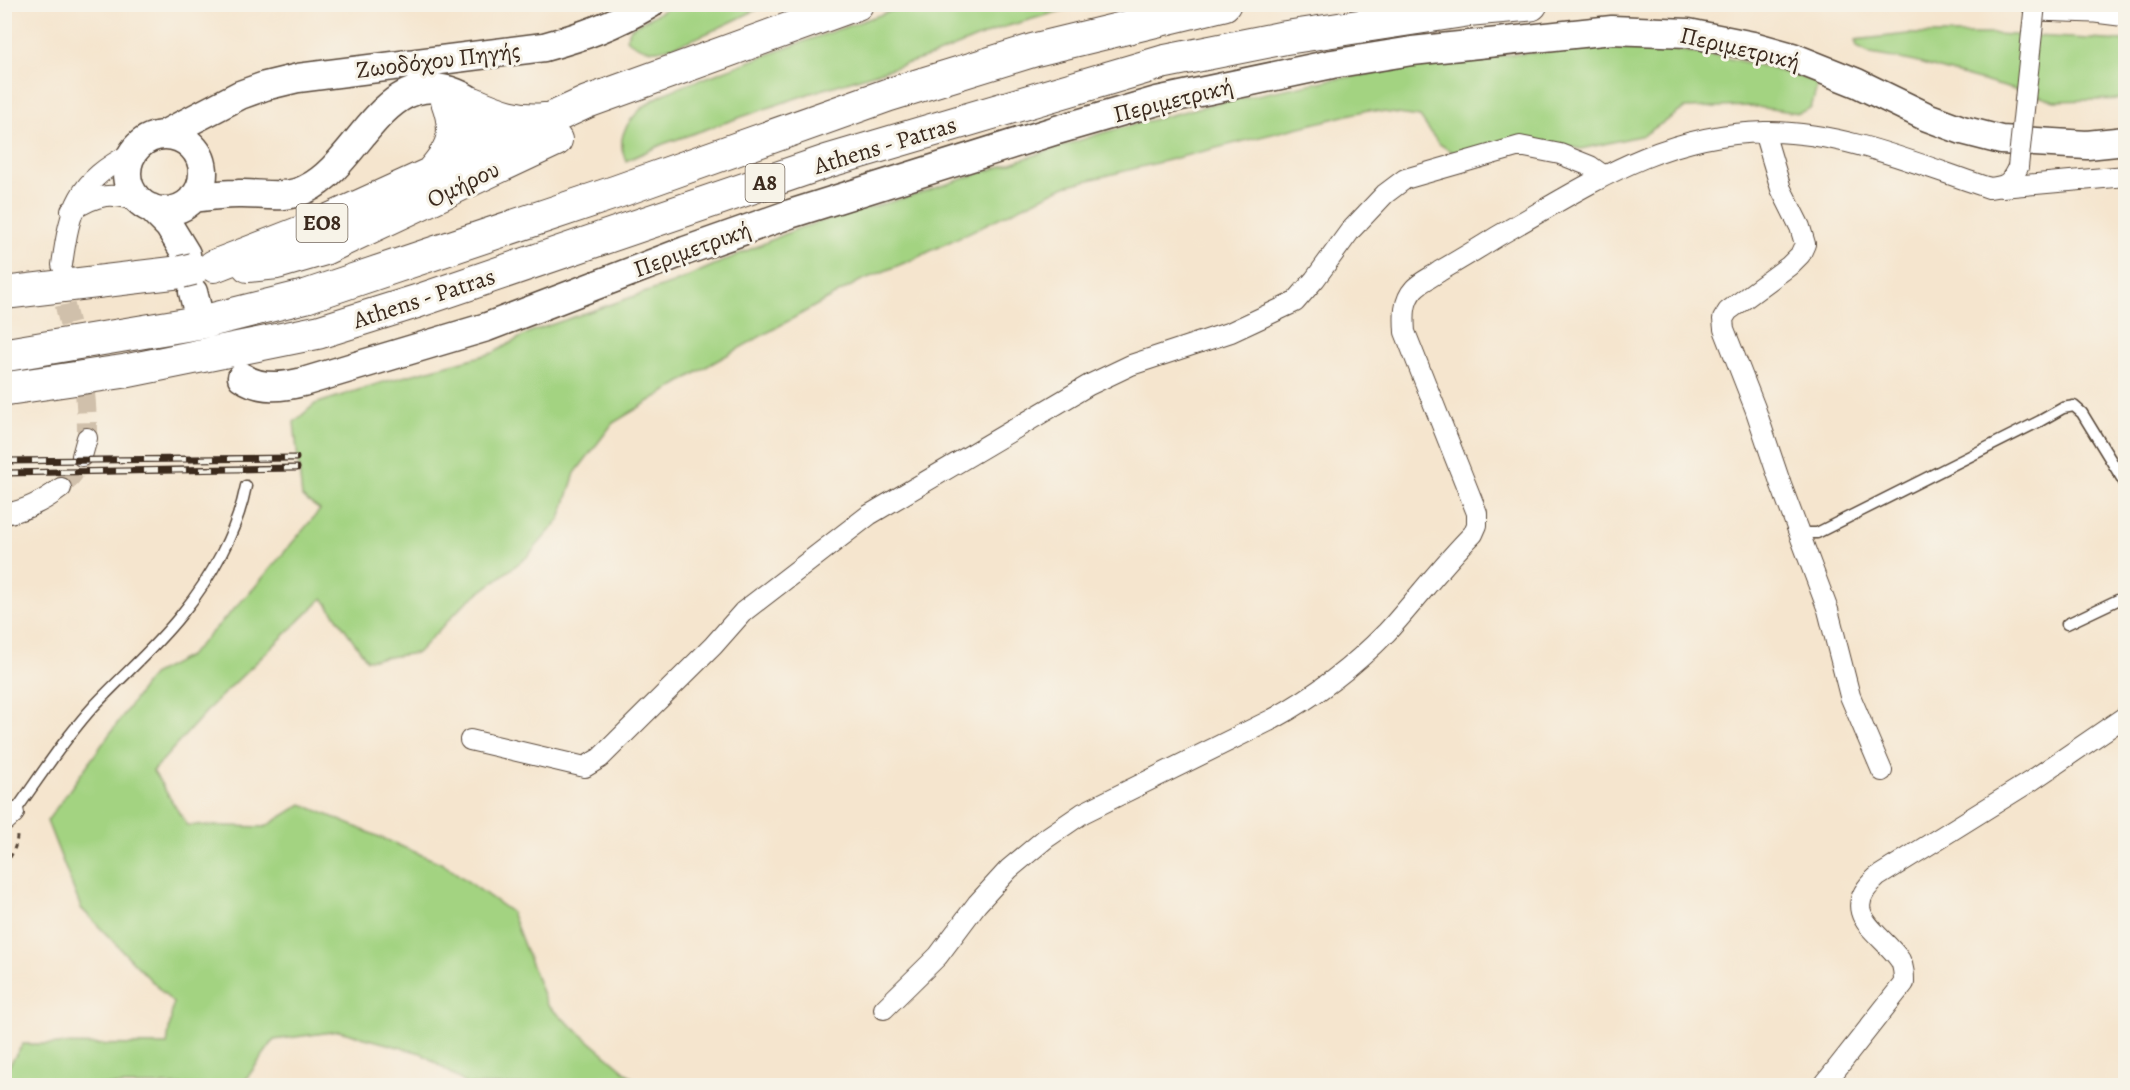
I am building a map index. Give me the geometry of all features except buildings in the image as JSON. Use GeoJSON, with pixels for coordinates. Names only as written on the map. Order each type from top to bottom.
{"type":"FeatureCollection","features":[{"type":"Feature","properties":{"kind":"highway","name":"Athens - Patras"},"geometry":{"type":"LineString","coordinates":[[4,355],[112,335],[207,321],[307,296],[616,192],[888,95],[1034,50],[1224,4]]}},
{"type":"Feature","properties":{"kind":"highway","name":"Athens - Patras"},"geometry":{"type":"LineString","coordinates":[[4,389],[126,371],[319,332],[418,301],[828,161],[1163,62],[1283,38],[1473,9],[1532,4]]}},
{"type":"Feature","properties":{"kind":"highway"},"geometry":{"type":"LineString","coordinates":[[2036,4],[2094,6],[2126,10]]}},
{"type":"Feature","properties":{"kind":"main road","name":"Ομήρου"},"geometry":{"type":"LineString","coordinates":[[4,293],[196,283],[322,250],[490,159],[552,118],[587,102],[857,4]]}},
{"type":"Feature","properties":{"kind":"main road","name":"Ομήρου"},"geometry":{"type":"LineString","coordinates":[[196,283],[309,229],[429,176],[490,159],[594,121],[699,63]]}},
{"type":"Feature","properties":{"kind":"main road"},"geometry":{"type":"LineString","coordinates":[[429,176],[450,149],[454,134],[451,97],[514,119],[530,121],[552,118]]}},
{"type":"Feature","properties":{"kind":"street","name":"Ζωοδόχου Πηγής"},"geometry":{"type":"LineString","coordinates":[[165,134],[240,94],[256,89],[298,78],[544,47],[618,23],[650,4]]}},
{"type":"Feature","properties":{"kind":"street"},"geometry":{"type":"LineString","coordinates":[[2002,187],[2012,181],[2018,167],[2036,4]]}},
{"type":"Feature","properties":{"kind":"street","name":"Περιμετρική"},"geometry":{"type":"LineString","coordinates":[[242,377],[249,382],[275,387],[303,382],[487,327],[685,251],[790,214],[1066,127],[1157,101],[1332,64],[1412,51],[1612,30],[1688,33],[1753,46],[1792,57],[1857,83],[1928,117],[1962,130],[2001,140],[2087,145],[2126,141]]}},
{"type":"Feature","properties":{"kind":"street"},"geometry":{"type":"LineString","coordinates":[[71,211],[88,200],[107,195],[126,197],[146,206],[168,211],[190,201],[239,194],[291,195],[307,189],[335,166],[388,106],[400,96],[416,89],[451,97],[482,111],[489,121],[490,159]]}},
{"type":"Feature","properties":{"kind":"street"},"geometry":{"type":"LineString","coordinates":[[222,104],[199,155],[203,172],[202,183],[190,201],[182,227],[182,241],[186,254],[169,226],[129,187],[128,164],[132,153],[141,143],[165,134],[177,136],[188,142],[199,155],[222,179],[255,194]]}},
{"type":"Feature","properties":{"kind":"street"},"geometry":{"type":"LineString","coordinates":[[1764,132],[1781,189],[1800,227],[1805,244],[1800,255],[1789,266],[1728,311],[1723,319],[1724,328],[1828,610],[1850,696],[1882,771]]}},
{"type":"Feature","properties":{"kind":"street"},"geometry":{"type":"LineString","coordinates":[[884,1009],[938,957],[977,904],[1009,869],[1045,838],[1083,813],[1281,714],[1320,690],[1386,632],[1473,534],[1477,525],[1477,513],[1405,332],[1403,310],[1413,290],[1434,275],[1605,176],[1647,155],[1709,137],[1764,132],[1832,139],[1894,156],[1989,188],[2126,176]]}},
{"type":"Feature","properties":{"kind":"street"},"geometry":{"type":"LineString","coordinates":[[470,740],[585,767],[600,758],[713,646],[743,612],[869,515],[1089,385],[1131,365],[1231,332],[1295,302],[1350,231],[1385,194],[1405,179],[1520,146],[1560,154],[1590,166],[1605,176]]}},
{"type":"Feature","properties":{"kind":"street"},"geometry":{"type":"LineString","coordinates":[[62,265],[71,211],[82,192],[113,162],[132,153]]}},
{"type":"Feature","properties":{"kind":"street"},"geometry":{"type":"LineString","coordinates":[[4,514],[26,509],[61,488]]}},
{"type":"Feature","properties":{"kind":"street"},"geometry":{"type":"LineString","coordinates":[[1823,1086],[1904,983],[1904,970],[1900,961],[1863,921],[1860,901],[1866,887],[1877,877],[2031,781],[2126,716]]}},
{"type":"Feature","properties":{"kind":"lane"},"geometry":{"type":"LineString","coordinates":[[1800,533],[1817,533],[2040,422],[2063,408],[2074,406],[2082,413],[2126,485]]}},
{"type":"Feature","properties":{"kind":"lane"},"geometry":{"type":"LineString","coordinates":[[9,818],[91,709],[181,615],[223,550],[242,503],[246,486]]}},
{"type":"Feature","properties":{"kind":"lane"},"geometry":{"type":"LineString","coordinates":[[2067,624],[2126,596]]}},
{"type":"Feature","properties":{"kind":"path"},"geometry":{"type":"LineString","coordinates":[[4,864],[9,861],[17,841],[9,818]]}},
{"type":"Feature","properties":{"kind":"green space"},"geometry":{"type":"Polygon","coordinates":[[[911,4],[1082,5],[1001,28],[935,55],[811,93],[663,144],[626,161],[622,147],[625,129],[638,112],[655,99],[674,89],[911,4]]]}},
{"type":"Feature","properties":{"kind":"green space"},"geometry":{"type":"Polygon","coordinates":[[[673,5],[762,5],[706,34],[674,46],[644,49],[626,39],[631,28],[673,5]]]}},
{"type":"Feature","properties":{"kind":"green space"},"geometry":{"type":"Polygon","coordinates":[[[1908,34],[1994,34],[2125,41],[2125,99],[2055,101],[1911,61],[1871,54],[1857,47],[1855,40],[1908,34]]]}},
{"type":"Feature","properties":{"kind":"green space"},"geometry":{"type":"Polygon","coordinates":[[[1579,49],[1674,50],[1758,65],[1818,83],[1811,108],[1799,113],[1750,106],[1685,108],[1644,135],[1581,149],[1538,141],[1455,154],[1438,143],[1420,117],[1368,110],[1065,186],[914,259],[860,281],[711,364],[613,423],[575,473],[560,519],[527,557],[464,604],[417,653],[367,660],[323,598],[214,703],[153,771],[187,825],[265,827],[302,804],[443,864],[511,912],[547,1005],[641,1085],[468,1085],[421,1053],[339,1031],[274,1040],[242,1085],[5,1085],[4,1073],[23,1044],[167,1045],[173,1003],[81,908],[47,821],[152,675],[189,656],[254,588],[320,510],[302,497],[294,422],[315,404],[380,383],[493,353],[530,332],[673,283],[799,228],[914,195],[1102,133],[1213,104],[1329,80],[1482,57],[1579,49]]]}},
{"type":"Feature","properties":{"kind":"tunnel"},"geometry":{"type":"LineString","coordinates":[[62,275],[66,310],[83,376],[87,438]]}},
{"type":"Feature","properties":{"kind":"tunnel"},"geometry":{"type":"LineString","coordinates":[[61,488],[73,474],[82,456]]}},
{"type":"Feature","properties":{"kind":"railway"},"geometry":{"type":"LineString","coordinates":[[4,461],[296,458]]}},
{"type":"Feature","properties":{"kind":"railway"},"geometry":{"type":"LineString","coordinates":[[4,473],[297,468]]}}]}
